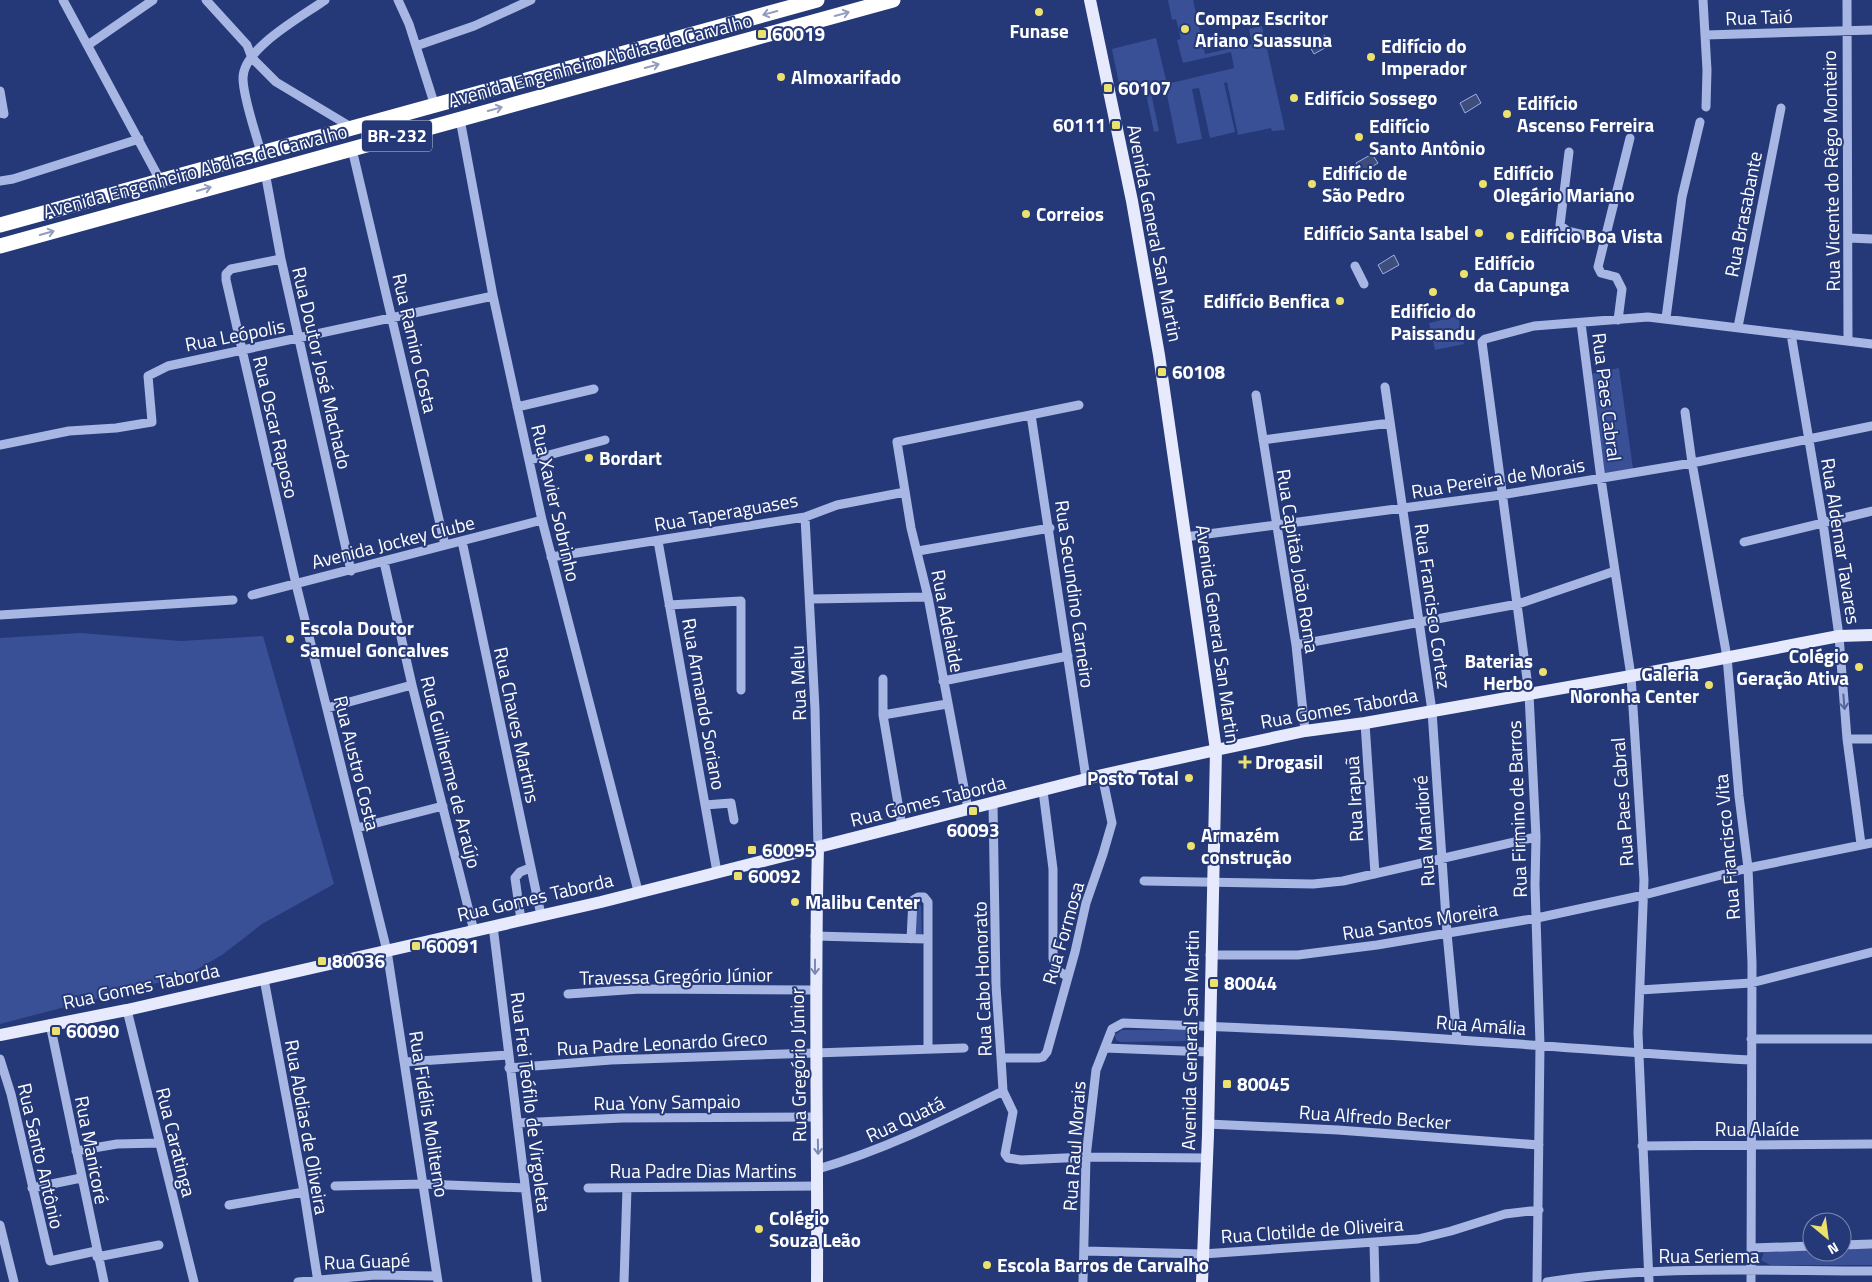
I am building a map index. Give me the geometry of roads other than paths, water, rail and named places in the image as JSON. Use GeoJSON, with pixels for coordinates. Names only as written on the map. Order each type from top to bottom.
{"type":"FeatureCollection","features":[{"type":"Feature","properties":{"kind":"highway","name":"Avenida Engenheiro Abdias de Carvalho"},"geometry":{"type":"LineString","coordinates":[[0,224],[817,0]]}},
{"type":"Feature","properties":{"kind":"highway","name":"Avenida Engenheiro Abdias de Carvalho"},"geometry":{"type":"LineString","coordinates":[[0,246],[893,0]]}},
{"type":"Feature","properties":{"kind":"main road","name":"Avenida General San Martin"},"geometry":{"type":"LineString","coordinates":[[1090,0],[1127,176],[1162,373],[1216,750],[1210,955],[1208,1124],[1202,1282]]}},
{"type":"Feature","properties":{"kind":"main road","name":"Rua Gomes Taborda"},"geometry":{"type":"LineString","coordinates":[[0,1035],[127,1010],[520,920],[902,827],[1102,774],[1305,732],[1632,676],[1838,636],[1872,635]]}},
{"type":"Feature","properties":{"kind":"main road","name":"Rua Gregório Júnior"},"geometry":{"type":"LineString","coordinates":[[817,1282],[818,1169],[815,936],[818,848]]}},
{"type":"Feature","properties":{"kind":"street"},"geometry":{"type":"LineString","coordinates":[[63,0],[160,180]]}},
{"type":"Feature","properties":{"kind":"street"},"geometry":{"type":"LineString","coordinates":[[88,45],[153,0]]}},
{"type":"Feature","properties":{"kind":"street"},"geometry":{"type":"LineString","coordinates":[[206,0],[247,45],[252,58],[276,82],[351,127]]}},
{"type":"Feature","properties":{"kind":"street"},"geometry":{"type":"LineString","coordinates":[[261,153],[243,83],[245,69],[254,51],[325,0]]}},
{"type":"Feature","properties":{"kind":"street"},"geometry":{"type":"LineString","coordinates":[[398,0],[416,46],[435,106]]}},
{"type":"Feature","properties":{"kind":"street"},"geometry":{"type":"LineString","coordinates":[[416,46],[474,26],[531,0]]}},
{"type":"Feature","properties":{"kind":"street"},"geometry":{"type":"LineString","coordinates":[[1703,0],[1706,35],[1706,106]]}},
{"type":"Feature","properties":{"kind":"street","name":"Rua Vicente do Rêgo Monteiro"},"geometry":{"type":"LineString","coordinates":[[1847,0],[1848,341]]}},
{"type":"Feature","properties":{"kind":"street","name":"Rua Taió"},"geometry":{"type":"LineString","coordinates":[[1706,35],[1872,30]]}},
{"type":"Feature","properties":{"kind":"street"},"geometry":{"type":"LineString","coordinates":[[0,91],[2,113]]}},
{"type":"Feature","properties":{"kind":"street","name":"Rua Brasabante"},"geometry":{"type":"LineString","coordinates":[[1738,327],[1781,108]]}},
{"type":"Feature","properties":{"kind":"street","name":"Rua Xavier Sobrinho"},"geometry":{"type":"LineString","coordinates":[[460,119],[493,296],[542,520],[638,891]]}},
{"type":"Feature","properties":{"kind":"street"},"geometry":{"type":"LineString","coordinates":[[1666,318],[1682,197],[1700,122]]}},
{"type":"Feature","properties":{"kind":"street"},"geometry":{"type":"LineString","coordinates":[[1618,320],[1621,284],[1616,277],[1601,273],[1598,269],[1630,138]]}},
{"type":"Feature","properties":{"kind":"street"},"geometry":{"type":"LineString","coordinates":[[0,181],[13,179],[139,140]]}},
{"type":"Feature","properties":{"kind":"street","name":"Rua Ramiro Costa"},"geometry":{"type":"LineString","coordinates":[[352,149],[445,545]]}},
{"type":"Feature","properties":{"kind":"street"},"geometry":{"type":"LineString","coordinates":[[1570,152],[1560,225],[1567,231],[1605,240]]}},
{"type":"Feature","properties":{"kind":"street","name":"Rua Doutor José Machado"},"geometry":{"type":"LineString","coordinates":[[265,172],[281,259],[351,571]]}},
{"type":"Feature","properties":{"kind":"street"},"geometry":{"type":"LineString","coordinates":[[1849,238],[1872,239]]}},
{"type":"Feature","properties":{"kind":"street","name":"Rua Oscar Raposo"},"geometry":{"type":"LineString","coordinates":[[281,259],[237,268],[226,274],[296,584]]}},
{"type":"Feature","properties":{"kind":"street"},"geometry":{"type":"LineString","coordinates":[[1356,266],[1364,284]]}},
{"type":"Feature","properties":{"kind":"street","name":"Rua Leópolis"},"geometry":{"type":"LineString","coordinates":[[0,445],[69,431],[152,422],[148,376],[168,366],[493,296]]}},
{"type":"Feature","properties":{"kind":"street"},"geometry":{"type":"LineString","coordinates":[[1581,323],[1666,318],[1872,344]]}},
{"type":"Feature","properties":{"kind":"street","name":"Rua Firmino de Barros"},"geometry":{"type":"LineString","coordinates":[[1537,1282],[1540,1045],[1535,886],[1536,837],[1529,694],[1482,346],[1485,339],[1534,326],[1581,323]]}},
{"type":"Feature","properties":{"kind":"street","name":"Rua Paes Cabral"},"geometry":{"type":"LineString","coordinates":[[1581,323],[1601,479],[1632,676],[1644,895],[1638,1033],[1648,1277]]}},
{"type":"Feature","properties":{"kind":"street","name":"Rua Aldemar Tavares"},"geometry":{"type":"LineString","coordinates":[[1791,334],[1823,523],[1838,636],[1847,739],[1861,844]]}},
{"type":"Feature","properties":{"kind":"street","name":"Rua Francisco Cortez"},"geometry":{"type":"LineString","coordinates":[[1386,387],[1432,711]]}},
{"type":"Feature","properties":{"kind":"street"},"geometry":{"type":"LineString","coordinates":[[517,407],[594,389]]}},
{"type":"Feature","properties":{"kind":"street","name":"Rua Capitão João Roma"},"geometry":{"type":"LineString","coordinates":[[1256,395],[1296,645],[1305,732]]}},
{"type":"Feature","properties":{"kind":"street"},"geometry":{"type":"LineString","coordinates":[[1032,415],[1079,405]]}},
{"type":"Feature","properties":{"kind":"street","name":"Rua Francisco Vita"},"geometry":{"type":"LineString","coordinates":[[1685,412],[1692,463],[1727,657],[1739,796],[1748,868],[1752,983],[1750,1060],[1752,1145],[1751,1282]]}},
{"type":"Feature","properties":{"kind":"street","name":"Rua Adelaide"},"geometry":{"type":"LineString","coordinates":[[968,809],[897,445],[899,440],[1032,415]]}},
{"type":"Feature","properties":{"kind":"street","name":"Rua Secundino Carneiro"},"geometry":{"type":"LineString","coordinates":[[1032,415],[1086,778]]}},
{"type":"Feature","properties":{"kind":"street"},"geometry":{"type":"LineString","coordinates":[[1263,440],[1390,423]]}},
{"type":"Feature","properties":{"kind":"street","name":"Rua Pereira de Morais"},"geometry":{"type":"LineString","coordinates":[[1185,537],[1502,495],[1692,463],[1872,426]]}},
{"type":"Feature","properties":{"kind":"street"},"geometry":{"type":"LineString","coordinates":[[530,460],[605,440]]}},
{"type":"Feature","properties":{"kind":"street","name":"Rua Taperaguases"},"geometry":{"type":"LineString","coordinates":[[552,557],[805,517],[837,505],[905,492]]}},
{"type":"Feature","properties":{"kind":"street"},"geometry":{"type":"LineString","coordinates":[[1744,542],[1872,510]]}},
{"type":"Feature","properties":{"kind":"street","name":"Rua Melu"},"geometry":{"type":"LineString","coordinates":[[805,517],[811,599],[818,848]]}},
{"type":"Feature","properties":{"kind":"street","name":"Avenida Jockey Clube"},"geometry":{"type":"LineString","coordinates":[[252,595],[351,571],[542,520]]}},
{"type":"Feature","properties":{"kind":"street"},"geometry":{"type":"LineString","coordinates":[[918,551],[1050,528]]}},
{"type":"Feature","properties":{"kind":"street","name":"Rua Chaves Martins"},"geometry":{"type":"LineString","coordinates":[[462,541],[541,915]]}},
{"type":"Feature","properties":{"kind":"street","name":"Rua Armando Soriano"},"geometry":{"type":"LineString","coordinates":[[658,541],[718,872]]}},
{"type":"Feature","properties":{"kind":"street","name":"Rua Guilherme de Araújo"},"geometry":{"type":"LineString","coordinates":[[384,562],[412,685],[474,930]]}},
{"type":"Feature","properties":{"kind":"street"},"geometry":{"type":"LineString","coordinates":[[1296,645],[1518,604],[1615,571]]}},
{"type":"Feature","properties":{"kind":"street","name":"Rua Austro Costa"},"geometry":{"type":"LineString","coordinates":[[296,584],[387,951]]}},
{"type":"Feature","properties":{"kind":"street"},"geometry":{"type":"LineString","coordinates":[[811,599],[928,597]]}},
{"type":"Feature","properties":{"kind":"street"},"geometry":{"type":"LineString","coordinates":[[0,615],[233,600]]}},
{"type":"Feature","properties":{"kind":"street"},"geometry":{"type":"LineString","coordinates":[[669,605],[741,601],[741,690]]}},
{"type":"Feature","properties":{"kind":"street"},"geometry":{"type":"LineString","coordinates":[[943,681],[1068,656]]}},
{"type":"Feature","properties":{"kind":"street"},"geometry":{"type":"LineString","coordinates":[[883,679],[884,715],[902,827]]}},
{"type":"Feature","properties":{"kind":"street"},"geometry":{"type":"LineString","coordinates":[[327,708],[412,685]]}},
{"type":"Feature","properties":{"kind":"street"},"geometry":{"type":"LineString","coordinates":[[884,715],[947,704]]}},
{"type":"Feature","properties":{"kind":"street","name":"Rua Mandioré"},"geometry":{"type":"LineString","coordinates":[[1432,711],[1447,933],[1457,1039]]}},
{"type":"Feature","properties":{"kind":"street","name":"Rua Irapuã"},"geometry":{"type":"LineString","coordinates":[[1365,723],[1375,874]]}},
{"type":"Feature","properties":{"kind":"street"},"geometry":{"type":"LineString","coordinates":[[1847,739],[1872,739]]}},
{"type":"Feature","properties":{"kind":"street","name":"Rua Formosa"},"geometry":{"type":"LineString","coordinates":[[1001,1058],[1039,1058],[1046,1055],[1068,977],[1084,908],[1112,823],[1102,774]]}},
{"type":"Feature","properties":{"kind":"street"},"geometry":{"type":"LineString","coordinates":[[1043,791],[1053,869],[1053,958],[1057,970],[1068,977]]}},
{"type":"Feature","properties":{"kind":"street"},"geometry":{"type":"LineString","coordinates":[[705,805],[731,803],[734,820]]}},
{"type":"Feature","properties":{"kind":"street","name":"Rua Cabo Honorato"},"geometry":{"type":"LineString","coordinates":[[993,803],[996,986],[1003,1091],[1013,1112],[1004,1151],[1008,1158],[1022,1160],[1086,1157]]}},
{"type":"Feature","properties":{"kind":"street"},"geometry":{"type":"LineString","coordinates":[[357,828],[443,806]]}},
{"type":"Feature","properties":{"kind":"street"},"geometry":{"type":"LineString","coordinates":[[1144,881],[1313,884],[1375,874],[1443,856],[1484,850],[1536,837]]}},
{"type":"Feature","properties":{"kind":"street","name":"Rua Santos Moreira"},"geometry":{"type":"LineString","coordinates":[[1210,955],[1298,955],[1378,945],[1537,918],[1644,895],[1748,868],[1872,843]]}},
{"type":"Feature","properties":{"kind":"street"},"geometry":{"type":"LineString","coordinates":[[520,920],[516,878],[520,872],[530,868]]}},
{"type":"Feature","properties":{"kind":"street"},"geometry":{"type":"LineString","coordinates":[[911,939],[913,900],[918,897],[924,897],[928,902],[928,1049]]}},
{"type":"Feature","properties":{"kind":"street","name":"Rua Frei Teófilo de Virgoleta"},"geometry":{"type":"LineString","coordinates":[[493,926],[509,1068],[518,1123],[537,1282]]}},
{"type":"Feature","properties":{"kind":"street"},"geometry":{"type":"LineString","coordinates":[[815,936],[927,939]]}},
{"type":"Feature","properties":{"kind":"street","name":"Rua Fidélis Moliterno"},"geometry":{"type":"LineString","coordinates":[[387,951],[438,1279]]}},
{"type":"Feature","properties":{"kind":"street"},"geometry":{"type":"LineString","coordinates":[[1640,990],[1752,983],[1872,952]]}},
{"type":"Feature","properties":{"kind":"street","name":"Rua Abdias de Oliveira"},"geometry":{"type":"LineString","coordinates":[[264,979],[304,1192],[317,1280]]}},
{"type":"Feature","properties":{"kind":"street","name":"Travessa Gregório Júnior"},"geometry":{"type":"LineString","coordinates":[[568,994],[640,988],[815,990]]}},
{"type":"Feature","properties":{"kind":"street","name":"Rua Caratinga"},"geometry":{"type":"LineString","coordinates":[[127,1010],[194,1282]]}},
{"type":"Feature","properties":{"kind":"street","name":"Rua Amália"},"geometry":{"type":"LineString","coordinates":[[1123,1022],[1457,1039],[1640,1054],[1750,1060]]}},
{"type":"Feature","properties":{"kind":"street","name":"Rua Raul Morais"},"geometry":{"type":"LineString","coordinates":[[1083,1282],[1086,1157],[1096,1070],[1112,1029],[1123,1022]]}},
{"type":"Feature","properties":{"kind":"street","name":"Rua Manicoré"},"geometry":{"type":"LineString","coordinates":[[50,1024],[96,1254],[104,1282]]}},
{"type":"Feature","properties":{"kind":"street"},"geometry":{"type":"LineString","coordinates":[[1751,1039],[1872,1039]]}},
{"type":"Feature","properties":{"kind":"street","name":"Rua Padre Leonardo Greco"},"geometry":{"type":"LineString","coordinates":[[509,1068],[611,1060],[816,1051],[964,1048]]}},
{"type":"Feature","properties":{"kind":"street"},"geometry":{"type":"LineString","coordinates":[[1105,1048],[1209,1052]]}},
{"type":"Feature","properties":{"kind":"street"},"geometry":{"type":"LineString","coordinates":[[405,1062],[508,1055]]}},
{"type":"Feature","properties":{"kind":"street","name":"Rua Santo Antônio"},"geometry":{"type":"LineString","coordinates":[[0,1059],[11,1094],[50,1261],[96,1254]]}},
{"type":"Feature","properties":{"kind":"street","name":"Rua Quatá"},"geometry":{"type":"LineString","coordinates":[[818,1169],[863,1156],[898,1142],[1003,1091]]}},
{"type":"Feature","properties":{"kind":"street","name":"Rua Yony Sampaio"},"geometry":{"type":"LineString","coordinates":[[518,1123],[622,1118],[817,1117]]}},
{"type":"Feature","properties":{"kind":"street","name":"Rua Alfredo Becker"},"geometry":{"type":"LineString","coordinates":[[1208,1124],[1356,1131],[1539,1145]]}},
{"type":"Feature","properties":{"kind":"street"},"geometry":{"type":"LineString","coordinates":[[76,1151],[117,1144],[160,1143]]}},
{"type":"Feature","properties":{"kind":"street","name":"Rua Alaíde"},"geometry":{"type":"LineString","coordinates":[[1642,1146],[1872,1144]]}},
{"type":"Feature","properties":{"kind":"street"},"geometry":{"type":"LineString","coordinates":[[1086,1157],[1207,1158]]}},
{"type":"Feature","properties":{"kind":"street"},"geometry":{"type":"LineString","coordinates":[[32,1188],[81,1178]]}},
{"type":"Feature","properties":{"kind":"street"},"geometry":{"type":"LineString","coordinates":[[335,1186],[424,1184],[525,1188]]}},
{"type":"Feature","properties":{"kind":"street","name":"Rua Padre Dias Martins"},"geometry":{"type":"LineString","coordinates":[[588,1188],[818,1186]]}},
{"type":"Feature","properties":{"kind":"street"},"geometry":{"type":"LineString","coordinates":[[624,1282],[627,1188]]}},
{"type":"Feature","properties":{"kind":"street"},"geometry":{"type":"LineString","coordinates":[[229,1205],[304,1192]]}},
{"type":"Feature","properties":{"kind":"street","name":"Rua Clotilde de Oliveira"},"geometry":{"type":"LineString","coordinates":[[1085,1251],[1203,1254],[1374,1243],[1418,1239],[1505,1214],[1539,1210]]}},
{"type":"Feature","properties":{"kind":"street"},"geometry":{"type":"LineString","coordinates":[[0,1225],[14,1282]]}},
{"type":"Feature","properties":{"kind":"street"},"geometry":{"type":"LineString","coordinates":[[1374,1243],[1375,1282]]}},
{"type":"Feature","properties":{"kind":"street"},"geometry":{"type":"LineString","coordinates":[[1852,1245],[1872,1244]]}},
{"type":"Feature","properties":{"kind":"street"},"geometry":{"type":"LineString","coordinates":[[96,1254],[159,1245]]}},
{"type":"Feature","properties":{"kind":"street"},"geometry":{"type":"LineString","coordinates":[[1752,1248],[1802,1246]]}},
{"type":"Feature","properties":{"kind":"street","name":"Rua Seriema"},"geometry":{"type":"LineString","coordinates":[[1546,1282],[1608,1274],[1648,1277],[1750,1272],[1872,1272]]}},
{"type":"Feature","properties":{"kind":"street","name":"Rua Guapé"},"geometry":{"type":"LineString","coordinates":[[298,1282],[375,1278],[438,1279]]}},
{"type":"Feature","properties":{"kind":"place","name":"Funase"},"geometry":{"type":"Point","coordinates":[1039,12]}},
{"type":"Feature","properties":{"kind":"place","name":"Compaz Escritor Ariano Suassuna"},"geometry":{"type":"Point","coordinates":[1185,29]}},
{"type":"Feature","properties":{"kind":"place","name":"60019"},"geometry":{"type":"Point","coordinates":[762,34]}},
{"type":"Feature","properties":{"kind":"place","name":"Edifício do Imperador"},"geometry":{"type":"Point","coordinates":[1371,57]}},
{"type":"Feature","properties":{"kind":"place","name":"Almoxarifado"},"geometry":{"type":"Point","coordinates":[781,77]}},
{"type":"Feature","properties":{"kind":"place","name":"60107"},"geometry":{"type":"Point","coordinates":[1108,88]}},
{"type":"Feature","properties":{"kind":"place","name":"Edifício Sossego"},"geometry":{"type":"Point","coordinates":[1294,98]}},
{"type":"Feature","properties":{"kind":"place","name":"Edifício Ascenso Ferreira"},"geometry":{"type":"Point","coordinates":[1507,114]}},
{"type":"Feature","properties":{"kind":"place","name":"60111"},"geometry":{"type":"Point","coordinates":[1116,125]}},
{"type":"Feature","properties":{"kind":"place","name":"Edifício Santo Antônio"},"geometry":{"type":"Point","coordinates":[1359,137]}},
{"type":"Feature","properties":{"kind":"place","name":"Edifício de São Pedro"},"geometry":{"type":"Point","coordinates":[1312,184]}},
{"type":"Feature","properties":{"kind":"place","name":"Edifício Olegário Mariano"},"geometry":{"type":"Point","coordinates":[1483,184]}},
{"type":"Feature","properties":{"kind":"place","name":"Correios"},"geometry":{"type":"Point","coordinates":[1026,214]}},
{"type":"Feature","properties":{"kind":"place","name":"Edifício Santa Isabel"},"geometry":{"type":"Point","coordinates":[1479,233]}},
{"type":"Feature","properties":{"kind":"place","name":"Edifício Boa Vista"},"geometry":{"type":"Point","coordinates":[1510,236]}},
{"type":"Feature","properties":{"kind":"place","name":"Edifício da Capunga"},"geometry":{"type":"Point","coordinates":[1464,274]}},
{"type":"Feature","properties":{"kind":"place","name":"Edifício do Paissandu"},"geometry":{"type":"Point","coordinates":[1433,292]}},
{"type":"Feature","properties":{"kind":"place","name":"Edifício Benfica"},"geometry":{"type":"Point","coordinates":[1340,301]}},
{"type":"Feature","properties":{"kind":"place","name":"60108"},"geometry":{"type":"Point","coordinates":[1162,372]}},
{"type":"Feature","properties":{"kind":"place","name":"Bordart"},"geometry":{"type":"Point","coordinates":[589,458]}},
{"type":"Feature","properties":{"kind":"place","name":"Escola Doutor Samuel Goncalves"},"geometry":{"type":"Point","coordinates":[290,639]}},
{"type":"Feature","properties":{"kind":"place","name":"Colégio Geração Ativa"},"geometry":{"type":"Point","coordinates":[1859,667]}},
{"type":"Feature","properties":{"kind":"place","name":"Baterias Herbo"},"geometry":{"type":"Point","coordinates":[1543,672]}},
{"type":"Feature","properties":{"kind":"place","name":"Galeria Noronha Center"},"geometry":{"type":"Point","coordinates":[1709,685]}},
{"type":"Feature","properties":{"kind":"place","name":"Drogasil"},"geometry":{"type":"Point","coordinates":[1245,762]}},
{"type":"Feature","properties":{"kind":"place","name":"Posto Total"},"geometry":{"type":"Point","coordinates":[1189,778]}},
{"type":"Feature","properties":{"kind":"place","name":"60093"},"geometry":{"type":"Point","coordinates":[973,811]}},
{"type":"Feature","properties":{"kind":"place","name":"Armazém construção"},"geometry":{"type":"Point","coordinates":[1191,846]}},
{"type":"Feature","properties":{"kind":"place","name":"60095"},"geometry":{"type":"Point","coordinates":[752,850]}},
{"type":"Feature","properties":{"kind":"place","name":"60092"},"geometry":{"type":"Point","coordinates":[738,876]}},
{"type":"Feature","properties":{"kind":"place","name":"Malibu Center"},"geometry":{"type":"Point","coordinates":[795,902]}},
{"type":"Feature","properties":{"kind":"place","name":"60091"},"geometry":{"type":"Point","coordinates":[416,946]}},
{"type":"Feature","properties":{"kind":"place","name":"80036"},"geometry":{"type":"Point","coordinates":[322,961]}},
{"type":"Feature","properties":{"kind":"place","name":"80044"},"geometry":{"type":"Point","coordinates":[1214,983]}},
{"type":"Feature","properties":{"kind":"place","name":"60090"},"geometry":{"type":"Point","coordinates":[56,1031]}},
{"type":"Feature","properties":{"kind":"place","name":"80045"},"geometry":{"type":"Point","coordinates":[1227,1084]}},
{"type":"Feature","properties":{"kind":"place","name":"Colégio Souza Leão"},"geometry":{"type":"Point","coordinates":[759,1229]}},
{"type":"Feature","properties":{"kind":"place","name":"Escola Barros de Carvalho"},"geometry":{"type":"Point","coordinates":[987,1265]}}]}
